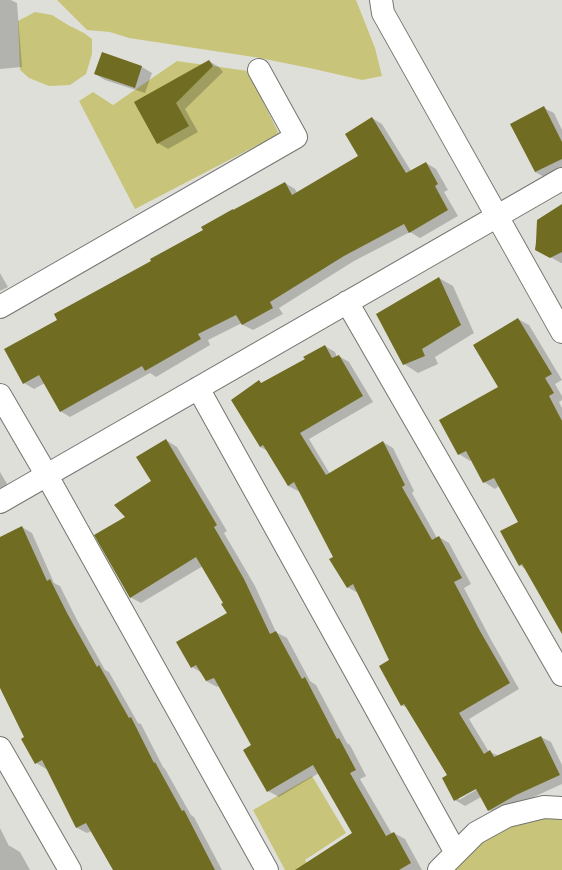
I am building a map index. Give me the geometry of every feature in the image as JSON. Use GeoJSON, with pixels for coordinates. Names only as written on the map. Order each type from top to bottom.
{"type":"FeatureCollection","features":[{"type":"Feature","properties":{"kind":"street"},"geometry":{"type":"LineString","coordinates":[[381,0],[383,13],[562,332]]}},
{"type":"Feature","properties":{"kind":"street"},"geometry":{"type":"LineString","coordinates":[[0,307],[296,137],[259,70]]}},
{"type":"Feature","properties":{"kind":"street"},"geometry":{"type":"LineString","coordinates":[[0,502],[46,474],[562,178]]}},
{"type":"Feature","properties":{"kind":"street"},"geometry":{"type":"LineString","coordinates":[[347,302],[562,675]]}},
{"type":"Feature","properties":{"kind":"street"},"geometry":{"type":"LineString","coordinates":[[198,388],[456,853]]}},
{"type":"Feature","properties":{"kind":"street"},"geometry":{"type":"LineString","coordinates":[[0,395],[46,474],[266,870]]}},
{"type":"Feature","properties":{"kind":"street"},"geometry":{"type":"LineString","coordinates":[[0,748],[70,870]]}},
{"type":"Feature","properties":{"kind":"street"},"geometry":{"type":"LineString","coordinates":[[439,870],[476,833],[507,816],[544,807],[562,808]]}},
{"type":"Feature","properties":{"kind":"shaded area"},"geometry":{"type":"Polygon","coordinates":[[[57,0],[356,0],[375,48],[382,76],[362,80],[260,58],[129,38],[110,32],[87,30],[57,0]]]}},
{"type":"Feature","properties":{"kind":"shaded area"},"geometry":{"type":"Polygon","coordinates":[[[35,12],[52,15],[92,39],[92,54],[86,74],[70,85],[49,86],[29,78],[20,70],[18,21],[35,12]]]}},
{"type":"Feature","properties":{"kind":"shaded area"},"geometry":{"type":"Polygon","coordinates":[[[177,61],[248,71],[279,134],[135,209],[79,101],[93,92],[113,105],[177,61]]]}},
{"type":"Feature","properties":{"kind":"shaded area"},"geometry":{"type":"Polygon","coordinates":[[[312,776],[346,833],[305,860],[311,870],[285,870],[253,810],[312,776]]]}},
{"type":"Feature","properties":{"kind":"shaded area"},"geometry":{"type":"Polygon","coordinates":[[[562,809],[562,870],[428,870],[476,833],[562,809]]]}},
{"type":"Feature","properties":{"kind":"building"},"geometry":{"type":"Polygon","coordinates":[[[102,52],[142,66],[135,88],[94,74],[102,52]]]}},
{"type":"Feature","properties":{"kind":"building"},"geometry":{"type":"Polygon","coordinates":[[[209,60],[213,66],[176,103],[189,126],[157,144],[134,102],[209,60]]]}},
{"type":"Feature","properties":{"kind":"building"},"geometry":{"type":"Polygon","coordinates":[[[544,106],[562,142],[562,159],[535,172],[510,124],[544,106]]]}},
{"type":"Feature","properties":{"kind":"building"},"geometry":{"type":"Polygon","coordinates":[[[372,117],[406,173],[426,162],[438,184],[435,186],[448,210],[409,233],[404,224],[344,256],[270,302],[273,308],[242,325],[236,315],[198,334],[201,339],[145,371],[142,366],[60,412],[39,375],[23,384],[4,349],[57,320],[54,314],[151,261],[150,259],[203,230],[201,227],[233,209],[285,182],[292,195],[358,156],[345,134],[372,117]]]}},
{"type":"Feature","properties":{"kind":"building"},"geometry":{"type":"Polygon","coordinates":[[[562,204],[562,252],[550,258],[535,250],[537,220],[562,204]]]}},
{"type":"Feature","properties":{"kind":"building"},"geometry":{"type":"Polygon","coordinates":[[[439,277],[461,325],[422,349],[425,356],[403,365],[376,314],[439,277]]]}},
{"type":"Feature","properties":{"kind":"building"},"geometry":{"type":"Polygon","coordinates":[[[518,318],[552,374],[545,378],[554,393],[549,396],[562,421],[562,634],[522,564],[519,566],[500,531],[518,522],[494,478],[483,483],[466,451],[458,455],[439,420],[498,387],[473,345],[518,318]]]}},
{"type":"Feature","properties":{"kind":"building"},"geometry":{"type":"Polygon","coordinates":[[[325,345],[332,358],[339,355],[363,396],[300,433],[326,475],[383,441],[405,485],[402,487],[432,540],[439,536],[462,578],[454,582],[510,683],[459,713],[484,754],[490,750],[494,757],[541,736],[560,775],[516,795],[488,811],[476,789],[454,801],[442,778],[447,775],[404,704],[401,706],[379,666],[389,660],[353,584],[347,588],[329,559],[333,557],[294,482],[288,486],[263,445],[260,447],[231,400],[259,380],[261,383],[305,359],[303,357],[325,345]]]}},
{"type":"Feature","properties":{"kind":"building"},"geometry":{"type":"Polygon","coordinates":[[[166,439],[217,525],[214,527],[244,579],[270,634],[276,631],[302,679],[305,677],[337,739],[339,738],[356,770],[350,773],[386,836],[394,832],[411,863],[399,870],[295,870],[352,833],[313,765],[267,792],[243,750],[251,745],[214,678],[206,681],[196,665],[191,668],[176,642],[227,613],[221,604],[223,603],[196,557],[130,598],[94,535],[125,517],[114,505],[151,481],[136,457],[166,439]]]}},
{"type":"Feature","properties":{"kind":"building"},"geometry":{"type":"Polygon","coordinates":[[[22,526],[47,581],[50,579],[97,667],[99,665],[129,718],[131,717],[154,763],[155,762],[182,811],[184,810],[215,870],[113,870],[86,823],[76,828],[42,760],[35,764],[21,739],[24,737],[0,688],[0,537],[22,526]]]}}]}
